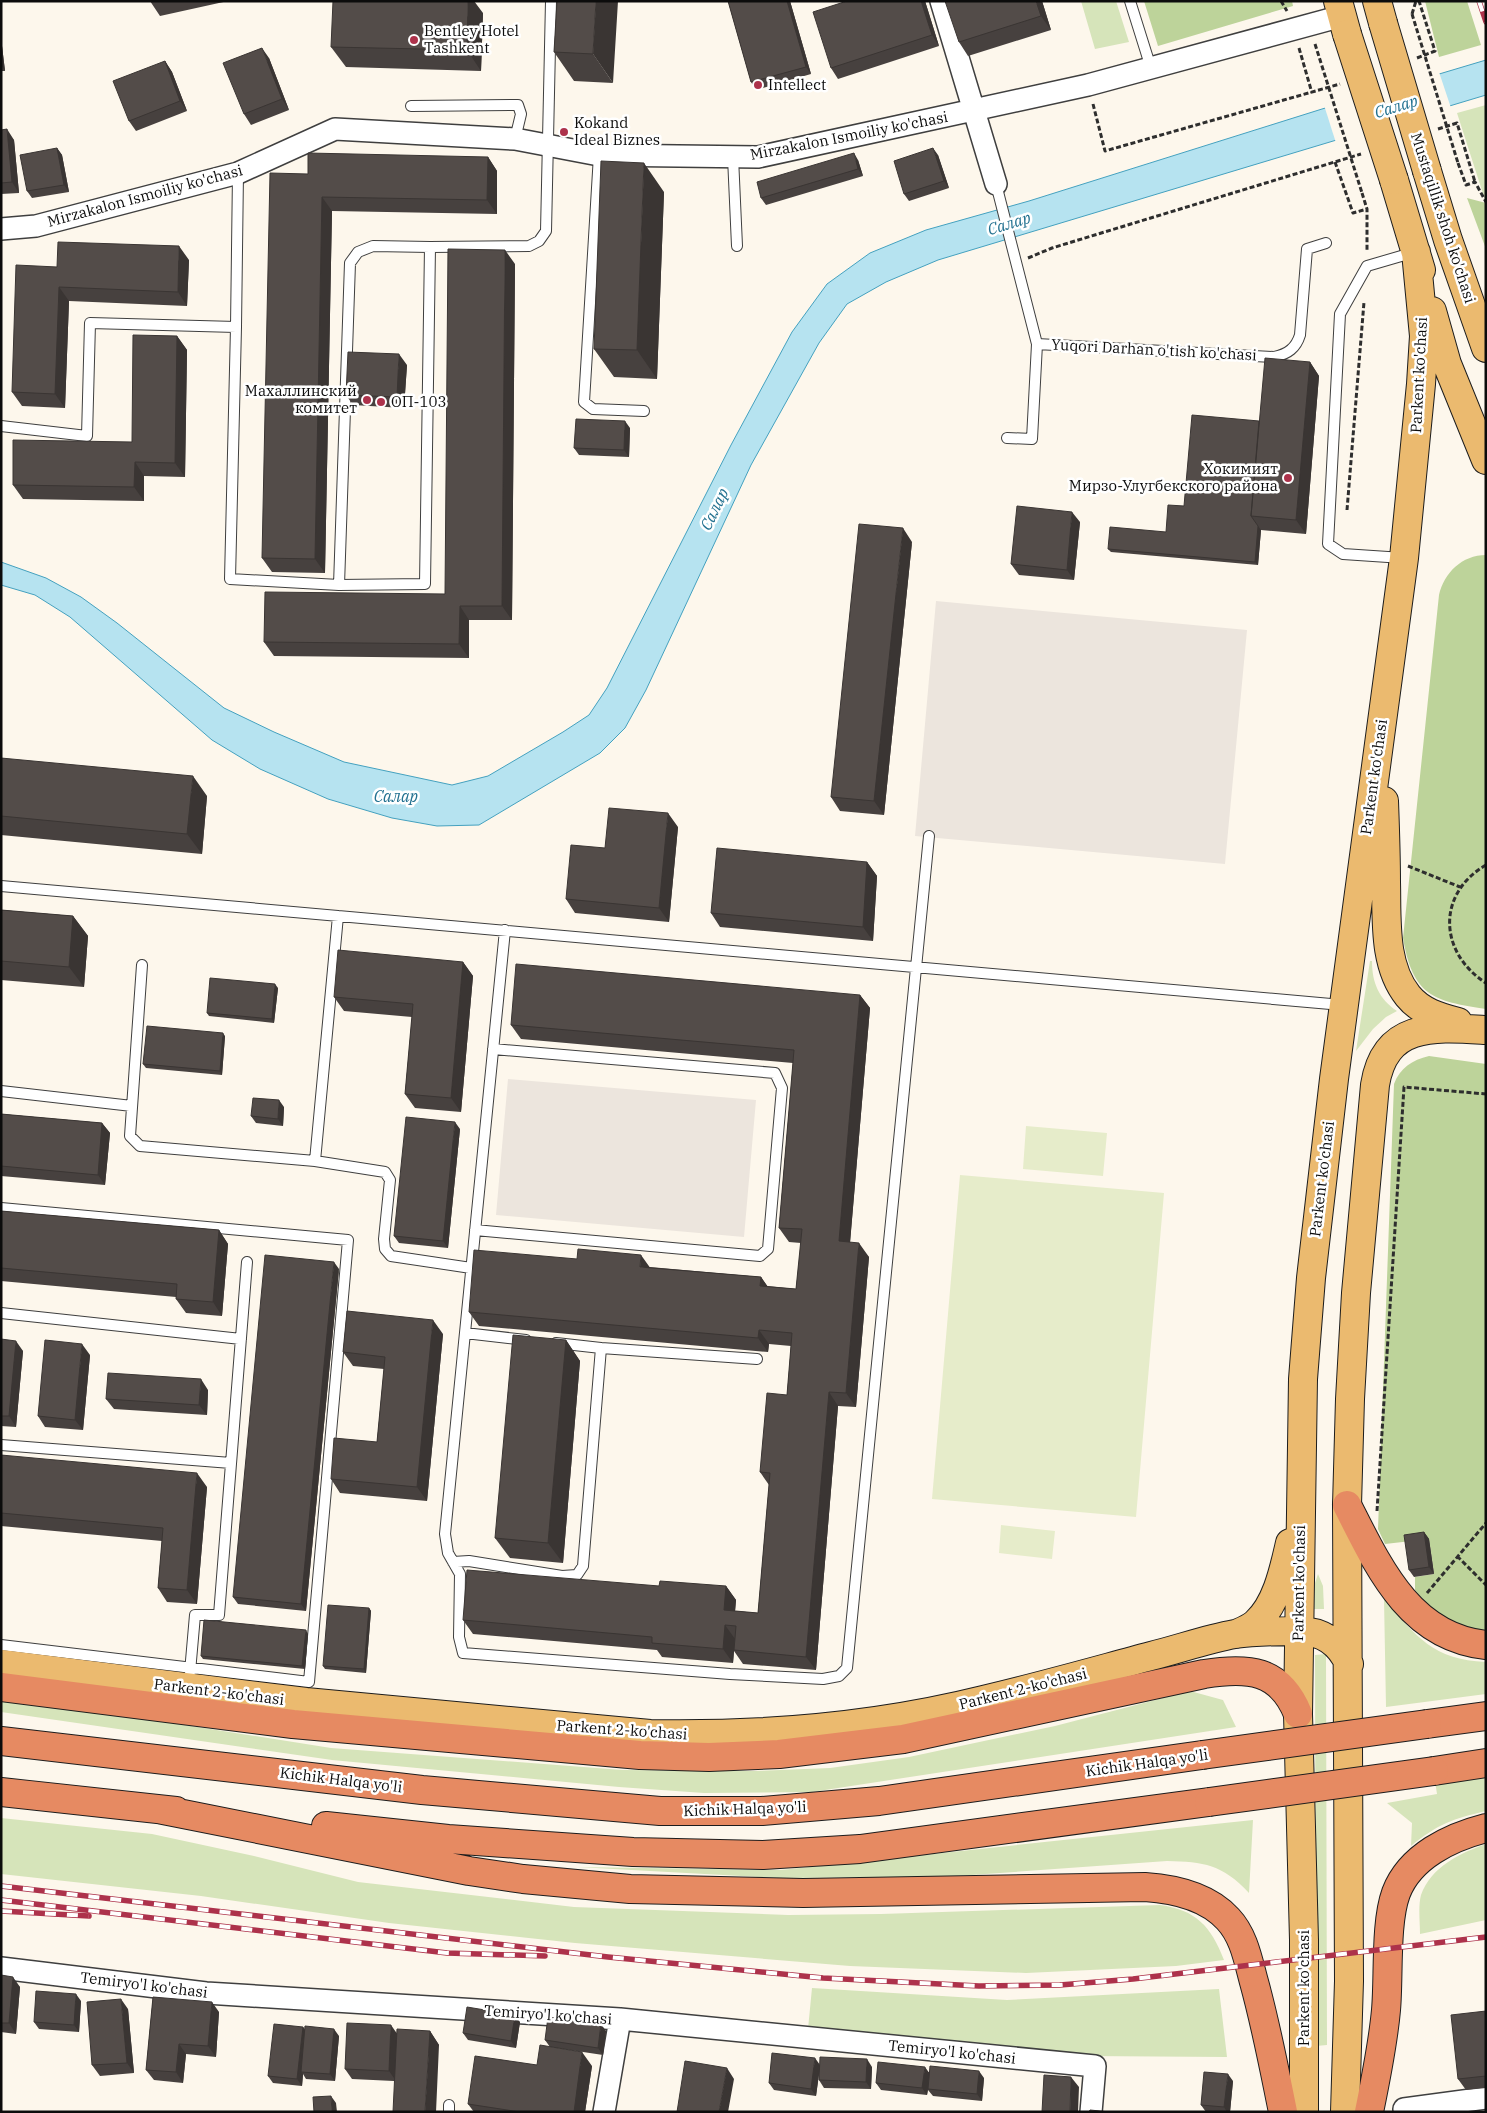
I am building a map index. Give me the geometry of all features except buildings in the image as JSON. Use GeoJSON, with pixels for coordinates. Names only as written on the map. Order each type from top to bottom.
{"type":"FeatureCollection","features":[{"type":"Feature","properties":{"kind":"highway"},"geometry":{"type":"LineString","coordinates":[[1347,1504],[1378,1565],[1413,1610],[1433,1627],[1452,1638],[1486,1645]]}},
{"type":"Feature","properties":{"kind":"highway"},"geometry":{"type":"LineString","coordinates":[[1,1687],[187,1699],[293,1724],[640,1756],[709,1757],[779,1754],[903,1739],[1204,1674],[1232,1671],[1251,1672],[1272,1679],[1286,1691],[1298,1714]]}},
{"type":"Feature","properties":{"kind":"highway","name":"Kichik Halqa yo'li"},"geometry":{"type":"LineString","coordinates":[[1,1741],[422,1790],[660,1811],[762,1811],[879,1801],[1486,1716]]}},
{"type":"Feature","properties":{"kind":"highway"},"geometry":{"type":"LineString","coordinates":[[1,1792],[458,1840],[633,1852],[763,1855],[860,1849],[1486,1763]]}},
{"type":"Feature","properties":{"kind":"highway"},"geometry":{"type":"LineString","coordinates":[[158,1809],[469,1871],[549,1882],[630,1889],[803,1893],[1145,1887],[1184,1893],[1201,1899],[1219,1911],[1234,1926],[1243,1942],[1266,2027],[1283,2112]]}},
{"type":"Feature","properties":{"kind":"highway"},"geometry":{"type":"LineString","coordinates":[[1369,2112],[1386,2011],[1392,1916],[1397,1891],[1409,1873],[1433,1850],[1460,1836],[1486,1828]]}},
{"type":"Feature","properties":{"kind":"main road","name":"Mustaqillik shoh ko'chasi"},"geometry":{"type":"LineString","coordinates":[[1380,12],[1448,240],[1486,348]]}},
{"type":"Feature","properties":{"kind":"main road"},"geometry":{"type":"LineString","coordinates":[[1342,17],[1416,252],[1447,364],[1486,460]]}},
{"type":"Feature","properties":{"kind":"main road","name":"Parkent ko'chasi"},"geometry":{"type":"LineString","coordinates":[[1304,2112],[1304,1940],[1298,1714],[1298,1631],[1303,1379],[1306,1329],[1344,1006],[1404,558],[1424,336],[1416,252]]}},
{"type":"Feature","properties":{"kind":"main road"},"geometry":{"type":"LineString","coordinates":[[1382,717],[1388,928],[1395,971],[1408,996],[1422,1009],[1448,1020],[1486,1029]]}},
{"type":"Feature","properties":{"kind":"main road"},"geometry":{"type":"LineString","coordinates":[[1345,2112],[1348,1981],[1349,1664],[1347,1504],[1350,1399],[1356,1293],[1375,1085],[1379,1067],[1388,1050],[1394,1043],[1408,1034],[1435,1028],[1486,1029]]}},
{"type":"Feature","properties":{"kind":"main road","name":"Parkent 2-ko'chasi"},"geometry":{"type":"LineString","coordinates":[[1236,1634],[1257,1623],[1269,1607],[1287,1557],[1300,1503]]}},
{"type":"Feature","properties":{"kind":"main road","name":"Parkent 2-ko'chasi"},"geometry":{"type":"LineString","coordinates":[[1,1664],[187,1699],[306,1702],[650,1734],[706,1735],[818,1728],[937,1710],[992,1698],[1236,1634],[1298,1631],[1314,1633],[1329,1638],[1340,1649],[1349,1664]]}},
{"type":"Feature","properties":{"kind":"street","name":"Yuqori Darhan o'tish ko'chasi"},"geometry":{"type":"LineString","coordinates":[[941,1],[996,184]]}},
{"type":"Feature","properties":{"kind":"street","name":"Mirzakalon Ismoiliy ko'chasi"},"geometry":{"type":"LineString","coordinates":[[1,229],[36,226],[238,173],[335,129],[514,139],[599,155],[758,157],[1088,85],[1342,17]]}},
{"type":"Feature","properties":{"kind":"street","name":"Temiryo'l ko'chasi"},"geometry":{"type":"LineString","coordinates":[[1,1968],[206,1993],[620,2019],[1095,2066],[1092,2112]]}},
{"type":"Feature","properties":{"kind":"street"},"geometry":{"type":"LineString","coordinates":[[604,2112],[620,2019]]}},
{"type":"Feature","properties":{"kind":"street"},"geometry":{"type":"LineString","coordinates":[[1404,2109],[1486,2098]]}},
{"type":"Feature","properties":{"kind":"lane"},"geometry":{"type":"LineString","coordinates":[[339,585],[350,263],[358,252],[373,246],[529,246],[539,240],[546,231],[551,1]]}},
{"type":"Feature","properties":{"kind":"lane"},"geometry":{"type":"LineString","coordinates":[[1130,1],[1151,68]]}},
{"type":"Feature","properties":{"kind":"lane"},"geometry":{"type":"LineString","coordinates":[[411,106],[518,105],[521,114],[514,139]]}},
{"type":"Feature","properties":{"kind":"lane"},"geometry":{"type":"LineString","coordinates":[[599,155],[584,402],[593,409],[644,411]]}},
{"type":"Feature","properties":{"kind":"lane"},"geometry":{"type":"LineString","coordinates":[[733,157],[737,246]]}},
{"type":"Feature","properties":{"kind":"lane"},"geometry":{"type":"LineString","coordinates":[[238,173],[230,580],[339,585],[425,584],[430,247]]}},
{"type":"Feature","properties":{"kind":"lane","name":"Yuqori Darhan o'tish ko'chasi"},"geometry":{"type":"LineString","coordinates":[[996,184],[1037,344],[1274,357],[1283,355],[1297,344],[1300,335],[1308,249],[1326,243]]}},
{"type":"Feature","properties":{"kind":"lane"},"geometry":{"type":"LineString","coordinates":[[1404,558],[1343,554],[1328,544],[1340,314],[1367,266],[1416,252]]}},
{"type":"Feature","properties":{"kind":"lane"},"geometry":{"type":"LineString","coordinates":[[1,426],[87,436],[90,323],[236,327]]}},
{"type":"Feature","properties":{"kind":"lane"},"geometry":{"type":"LineString","coordinates":[[1007,438],[1032,439],[1037,344]]}},
{"type":"Feature","properties":{"kind":"lane"},"geometry":{"type":"LineString","coordinates":[[505,930],[445,1534],[448,1554],[460,1574],[459,1637],[463,1653],[730,1674],[822,1679],[839,1676],[847,1668],[929,836]]}},
{"type":"Feature","properties":{"kind":"lane"},"geometry":{"type":"LineString","coordinates":[[1,886],[1344,1006]]}},
{"type":"Feature","properties":{"kind":"lane"},"geometry":{"type":"LineString","coordinates":[[315,1161],[338,916]]}},
{"type":"Feature","properties":{"kind":"lane"},"geometry":{"type":"LineString","coordinates":[[142,965],[130,1136],[140,1146],[315,1161],[385,1172],[390,1180],[384,1239],[386,1249],[391,1256],[471,1268]]}},
{"type":"Feature","properties":{"kind":"lane"},"geometry":{"type":"LineString","coordinates":[[475,1230],[760,1256],[768,1249],[782,1088],[775,1074],[493,1049]]}},
{"type":"Feature","properties":{"kind":"lane"},"geometry":{"type":"LineString","coordinates":[[1,1091],[132,1106]]}},
{"type":"Feature","properties":{"kind":"lane"},"geometry":{"type":"LineString","coordinates":[[1,1208],[348,1240],[309,1682],[1,1645]]}},
{"type":"Feature","properties":{"kind":"lane"},"geometry":{"type":"LineString","coordinates":[[187,1699],[195,1615],[219,1615],[248,1262]]}},
{"type":"Feature","properties":{"kind":"lane"},"geometry":{"type":"LineString","coordinates":[[1,1313],[241,1339]]}},
{"type":"Feature","properties":{"kind":"lane"},"geometry":{"type":"LineString","coordinates":[[465,1333],[601,1348],[757,1359]]}},
{"type":"Feature","properties":{"kind":"lane"},"geometry":{"type":"LineString","coordinates":[[454,1562],[469,1561],[562,1576],[577,1575],[583,1566],[601,1348]]}},
{"type":"Feature","properties":{"kind":"lane"},"geometry":{"type":"LineString","coordinates":[[1,1445],[231,1463]]}},
{"type":"Feature","properties":{"kind":"path"},"geometry":{"type":"LineString","coordinates":[[1417,1],[1412,14],[1458,163],[1466,184],[1475,182]]}},
{"type":"Feature","properties":{"kind":"path"},"geometry":{"type":"LineString","coordinates":[[1417,1],[1435,52],[1433,52]]}},
{"type":"Feature","properties":{"kind":"path"},"geometry":{"type":"LineString","coordinates":[[1297,41],[1312,93]]}},
{"type":"Feature","properties":{"kind":"path"},"geometry":{"type":"LineString","coordinates":[[1315,44],[1368,209],[1367,266],[1346,514]]}},
{"type":"Feature","properties":{"kind":"path"},"geometry":{"type":"LineString","coordinates":[[1088,85],[1105,151],[1320,91]]}},
{"type":"Feature","properties":{"kind":"path"},"geometry":{"type":"LineString","coordinates":[[1458,123],[1475,182],[1486,202]]}},
{"type":"Feature","properties":{"kind":"path"},"geometry":{"type":"LineString","coordinates":[[1017,263],[1052,248],[1341,160]]}},
{"type":"Feature","properties":{"kind":"path"},"geometry":{"type":"LineString","coordinates":[[1335,162],[1353,214],[1368,209]]}},
{"type":"Feature","properties":{"kind":"path"},"geometry":{"type":"LineString","coordinates":[[1486,865],[1468,878],[1460,887],[1452,905],[1449,923],[1452,942],[1460,960],[1472,974],[1486,983]]}},
{"type":"Feature","properties":{"kind":"path"},"geometry":{"type":"LineString","coordinates":[[1407,866],[1460,887]]}},
{"type":"Feature","properties":{"kind":"path"},"geometry":{"type":"LineString","coordinates":[[1377,1505],[1404,1087],[1486,1094]]}},
{"type":"Feature","properties":{"kind":"path"},"geometry":{"type":"LineString","coordinates":[[1424,1597],[1486,1523]]}},
{"type":"Feature","properties":{"kind":"path"},"geometry":{"type":"LineString","coordinates":[[1457,1556],[1486,1585]]}},
{"type":"Feature","properties":{"kind":"green space"},"geometry":{"type":"Polygon","coordinates":[[[1081,1],[1116,1],[1129,42],[1095,49],[1081,1]]]}},
{"type":"Feature","properties":{"kind":"green space"},"geometry":{"type":"Polygon","coordinates":[[[1144,1],[1292,1],[1293,6],[1158,46],[1144,1]]]}},
{"type":"Feature","properties":{"kind":"green space"},"geometry":{"type":"Polygon","coordinates":[[[1425,1],[1467,1],[1481,45],[1439,57],[1425,1]]]}},
{"type":"Feature","properties":{"kind":"green space"},"geometry":{"type":"Polygon","coordinates":[[[1486,105],[1486,203],[1457,113],[1486,105]]]}},
{"type":"Feature","properties":{"kind":"green space"},"geometry":{"type":"Polygon","coordinates":[[[1467,198],[1486,203],[1486,249],[1467,198]]]}},
{"type":"Feature","properties":{"kind":"green space"},"geometry":{"type":"Polygon","coordinates":[[[1486,555],[1486,1009],[1452,1003],[1428,992],[1420,984],[1413,972],[1407,957],[1403,938],[1439,595],[1445,579],[1455,567],[1469,558],[1486,555]]]}},
{"type":"Feature","properties":{"kind":"green space"},"geometry":{"type":"Polygon","coordinates":[[[1370,961],[1372,961],[1373,976],[1381,996],[1397,1011],[1386,1017],[1373,1029],[1356,1051],[1370,961]]]}},
{"type":"Feature","properties":{"kind":"green space"},"geometry":{"type":"Polygon","coordinates":[[[1429,1056],[1486,1064],[1486,1632],[1458,1630],[1427,1604],[1415,1590],[1415,1577],[1434,1574],[1429,1539],[1385,1544],[1378,1529],[1394,1084],[1403,1069],[1417,1060],[1429,1056]]]}},
{"type":"Feature","properties":{"kind":"green space"},"geometry":{"type":"Polygon","coordinates":[[[1026,1126],[1107,1133],[1103,1176],[1023,1169],[1026,1126]]]}},
{"type":"Feature","properties":{"kind":"green space"},"geometry":{"type":"Polygon","coordinates":[[[960,1175],[1164,1193],[1136,1517],[932,1499],[960,1175]]]}},
{"type":"Feature","properties":{"kind":"green space"},"geometry":{"type":"Polygon","coordinates":[[[1001,1525],[1055,1531],[1052,1559],[999,1553],[1001,1525]]]}},
{"type":"Feature","properties":{"kind":"green space"},"geometry":{"type":"Polygon","coordinates":[[[1318,1574],[1323,1586],[1324,1609],[1314,1609],[1314,1586],[1318,1574]]]}},
{"type":"Feature","properties":{"kind":"green space"},"geometry":{"type":"Polygon","coordinates":[[[1384,1599],[1416,1635],[1427,1644],[1452,1657],[1486,1662],[1486,1694],[1386,1707],[1384,1599]]]}},
{"type":"Feature","properties":{"kind":"green space"},"geometry":{"type":"Polygon","coordinates":[[[1326,1654],[1327,2045],[1316,2046],[1315,1655],[1326,1654]]]}},
{"type":"Feature","properties":{"kind":"green space"},"geometry":{"type":"Polygon","coordinates":[[[1190,1691],[1223,1700],[1236,1727],[812,1792],[704,1793],[619,1787],[332,1760],[1,1712],[1,1696],[331,1748],[623,1770],[755,1771],[830,1768],[909,1757],[1055,1726],[1190,1691]]]}},
{"type":"Feature","properties":{"kind":"green space"},"geometry":{"type":"Polygon","coordinates":[[[1486,1774],[1486,1811],[1446,1823],[1429,1832],[1411,1846],[1412,1823],[1387,1803],[1437,1794],[1435,1781],[1486,1774]]]}},
{"type":"Feature","properties":{"kind":"green space"},"geometry":{"type":"Polygon","coordinates":[[[1,1818],[152,1834],[254,1856],[358,1882],[574,1907],[788,1915],[1160,1905],[1183,1911],[1201,1922],[1214,1938],[1224,1960],[1176,1966],[1026,1973],[850,1966],[575,1943],[389,1923],[201,1896],[1,1874],[1,1818]]]}},
{"type":"Feature","properties":{"kind":"green space"},"geometry":{"type":"Polygon","coordinates":[[[1253,1820],[1249,1893],[1221,1870],[1212,1866],[1180,1861],[943,1877],[779,1878],[577,1867],[781,1870],[1253,1820]]]}},
{"type":"Feature","properties":{"kind":"green space"},"geometry":{"type":"Polygon","coordinates":[[[1486,1844],[1486,1920],[1420,1934],[1420,1899],[1432,1876],[1448,1862],[1486,1844]]]}},
{"type":"Feature","properties":{"kind":"green space"},"geometry":{"type":"Polygon","coordinates":[[[812,1988],[1007,2000],[1219,1989],[1227,2057],[1084,2056],[808,2029],[812,1988]]]}},
{"type":"Feature","properties":{"kind":"shaded area"},"geometry":{"type":"Polygon","coordinates":[[[936,601],[1247,630],[1225,864],[915,836],[936,601]]]}},
{"type":"Feature","properties":{"kind":"shaded area"},"geometry":{"type":"Polygon","coordinates":[[[508,1079],[756,1100],[744,1237],[496,1215],[508,1079]]]}},
{"type":"Feature","properties":{"kind":"water","name":"Салар"},"geometry":{"type":"Polygon","coordinates":[[[1486,60],[1486,95],[938,260],[886,282],[847,304],[819,343],[751,465],[646,690],[625,728],[600,753],[479,825],[437,826],[392,818],[328,799],[260,769],[212,740],[70,617],[35,595],[1,585],[1,562],[46,578],[81,597],[117,623],[224,708],[344,762],[452,785],[488,776],[589,715],[607,688],[731,445],[792,332],[827,284],[870,253],[926,230],[1029,201],[1322,109],[1486,60]]]}},
{"type":"Feature","properties":{"kind":"pier"},"geometry":{"type":"Polygon","coordinates":[[[1439,72],[1451,108],[1336,143],[1324,105],[1439,72]]]}},
{"type":"Feature","properties":{"kind":"railway"},"geometry":{"type":"LineString","coordinates":[[1479,1],[1486,22]]}},
{"type":"Feature","properties":{"kind":"railway"},"geometry":{"type":"LineString","coordinates":[[1,1886],[608,1957],[823,1978],[979,1986],[1060,1985],[1133,1979],[1486,1937]]}},
{"type":"Feature","properties":{"kind":"railway"},"geometry":{"type":"LineString","coordinates":[[1,1900],[447,1953],[545,1956]]}},
{"type":"Feature","properties":{"kind":"railway"},"geometry":{"type":"LineString","coordinates":[[1,1911],[89,1916]]}},
{"type":"Feature","properties":{"kind":"place","name":"Bentley Hotel Tashkent"},"geometry":{"type":"Point","coordinates":[414,40]}},
{"type":"Feature","properties":{"kind":"place","name":"Intellect"},"geometry":{"type":"Point","coordinates":[758,85]}},
{"type":"Feature","properties":{"kind":"place","name":"Kokand Ideal Biznes"},"geometry":{"type":"Point","coordinates":[564,132]}},
{"type":"Feature","properties":{"kind":"place","name":"Махаллинский комитет"},"geometry":{"type":"Point","coordinates":[367,400]}},
{"type":"Feature","properties":{"kind":"place","name":"ОП-103"},"geometry":{"type":"Point","coordinates":[381,402]}},
{"type":"Feature","properties":{"kind":"place","name":"Хокимият Мирзо-Улугбекского района"},"geometry":{"type":"Point","coordinates":[1288,478]}}]}
